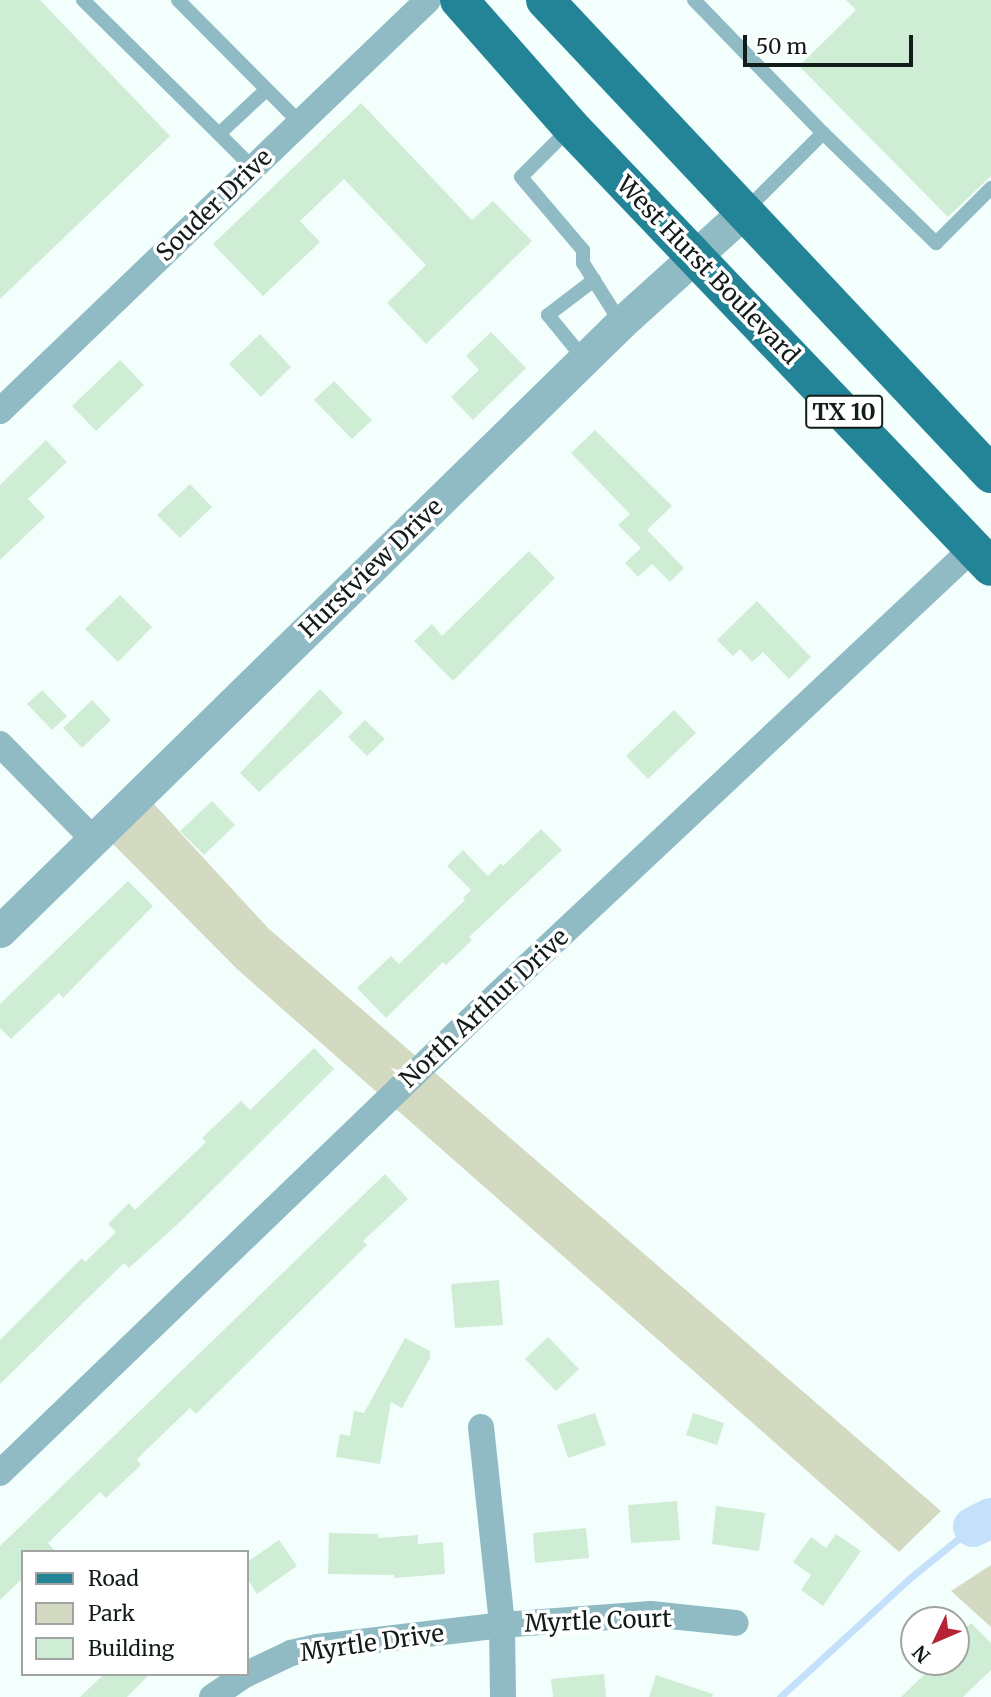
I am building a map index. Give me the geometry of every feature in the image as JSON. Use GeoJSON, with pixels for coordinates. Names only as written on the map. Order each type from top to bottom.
{"type":"FeatureCollection","features":[{"type":"Feature","properties":{"kind":"main road","name":"West Hurst Boulevard"},"geometry":{"type":"LineString","coordinates":[[458,0],[571,127],[982,558]]}},
{"type":"Feature","properties":{"kind":"main road","name":"TX 10"},"geometry":{"type":"LineString","coordinates":[[545,0],[746,210],[991,474]]}},
{"type":"Feature","properties":{"kind":"street","name":"Souder Drive"},"geometry":{"type":"LineString","coordinates":[[0,411],[428,0]]}},
{"type":"Feature","properties":{"kind":"street","name":"Hurstview Drive"},"geometry":{"type":"LineString","coordinates":[[0,931],[583,359],[746,210]]}},
{"type":"Feature","properties":{"kind":"street","name":"North Arthur Drive"},"geometry":{"type":"LineString","coordinates":[[0,1473],[480,1011],[982,558]]}},
{"type":"Feature","properties":{"kind":"street"},"geometry":{"type":"LineString","coordinates":[[0,744],[93,840]]}},
{"type":"Feature","properties":{"kind":"street"},"geometry":{"type":"LineString","coordinates":[[481,1427],[502,1625],[503,1697]]}},
{"type":"Feature","properties":{"kind":"street","name":"Myrtle Court"},"geometry":{"type":"LineString","coordinates":[[502,1625],[651,1614],[736,1623]]}},
{"type":"Feature","properties":{"kind":"street","name":"Myrtle Drive"},"geometry":{"type":"LineString","coordinates":[[248,1673],[291,1653],[318,1647],[502,1625]]}},
{"type":"Feature","properties":{"kind":"street","name":"Myrtle Drive"},"geometry":{"type":"LineString","coordinates":[[212,1697],[243,1676]]}},
{"type":"Feature","properties":{"kind":"lane"},"geometry":{"type":"LineString","coordinates":[[83,0],[253,168]]}},
{"type":"Feature","properties":{"kind":"lane"},"geometry":{"type":"LineString","coordinates":[[178,0],[300,122]]}},
{"type":"Feature","properties":{"kind":"lane"},"geometry":{"type":"LineString","coordinates":[[694,0],[823,133],[936,243],[991,188]]}},
{"type":"Feature","properties":{"kind":"lane"},"geometry":{"type":"LineString","coordinates":[[219,135],[266,90]]}},
{"type":"Feature","properties":{"kind":"lane"},"geometry":{"type":"LineString","coordinates":[[571,127],[521,177],[583,250],[583,263],[621,323]]}},
{"type":"Feature","properties":{"kind":"lane"},"geometry":{"type":"LineString","coordinates":[[746,210],[823,133]]}},
{"type":"Feature","properties":{"kind":"lane"},"geometry":{"type":"LineString","coordinates":[[583,359],[548,315],[594,280]]}},
{"type":"Feature","properties":{"kind":"green space"},"geometry":{"type":"Polygon","coordinates":[[[153,803],[268,928],[941,1511],[899,1552],[237,969],[112,843],[153,803]]]}},
{"type":"Feature","properties":{"kind":"green space"},"geometry":{"type":"Polygon","coordinates":[[[991,1565],[991,1627],[970,1606],[951,1591],[991,1565]]]}},
{"type":"Feature","properties":{"kind":"building"},"geometry":{"type":"Polygon","coordinates":[[[0,0],[40,0],[170,136],[0,299],[0,0]]]}},
{"type":"Feature","properties":{"kind":"building"},"geometry":{"type":"Polygon","coordinates":[[[846,0],[991,0],[991,176],[948,217],[799,66],[856,10],[846,0]]]}},
{"type":"Feature","properties":{"kind":"building"},"geometry":{"type":"Polygon","coordinates":[[[361,103],[472,220],[493,201],[532,241],[426,344],[387,303],[426,265],[344,179],[300,221],[320,242],[263,296],[213,244],[361,103]]]}},
{"type":"Feature","properties":{"kind":"building"},"geometry":{"type":"Polygon","coordinates":[[[491,332],[526,368],[473,420],[451,397],[479,370],[466,356],[491,332]]]}},
{"type":"Feature","properties":{"kind":"building"},"geometry":{"type":"Polygon","coordinates":[[[260,334],[291,367],[261,397],[229,364],[260,334]]]}},
{"type":"Feature","properties":{"kind":"building"},"geometry":{"type":"Polygon","coordinates":[[[120,360],[144,385],[96,431],[72,406],[120,360]]]}},
{"type":"Feature","properties":{"kind":"building"},"geometry":{"type":"Polygon","coordinates":[[[334,381],[372,420],[352,439],[314,400],[334,381]]]}},
{"type":"Feature","properties":{"kind":"building"},"geometry":{"type":"Polygon","coordinates":[[[595,430],[672,506],[647,530],[684,568],[670,582],[652,564],[638,577],[625,563],[641,548],[618,525],[630,514],[571,453],[595,430]]]}},
{"type":"Feature","properties":{"kind":"building"},"geometry":{"type":"Polygon","coordinates":[[[46,440],[67,462],[28,499],[45,517],[0,560],[0,485],[46,440]]]}},
{"type":"Feature","properties":{"kind":"building"},"geometry":{"type":"Polygon","coordinates":[[[190,484],[212,507],[180,538],[157,515],[190,484]]]}},
{"type":"Feature","properties":{"kind":"building"},"geometry":{"type":"Polygon","coordinates":[[[529,551],[555,578],[453,681],[414,641],[432,624],[442,636],[529,551]]]}},
{"type":"Feature","properties":{"kind":"building"},"geometry":{"type":"Polygon","coordinates":[[[120,595],[152,627],[118,662],[85,629],[120,595]]]}},
{"type":"Feature","properties":{"kind":"building"},"geometry":{"type":"Polygon","coordinates":[[[757,601],[811,657],[789,679],[763,652],[752,662],[740,649],[733,656],[717,640],[757,601]]]}},
{"type":"Feature","properties":{"kind":"building"},"geometry":{"type":"Polygon","coordinates":[[[320,689],[343,713],[259,792],[240,773],[320,689]]]}},
{"type":"Feature","properties":{"kind":"building"},"geometry":{"type":"Polygon","coordinates":[[[42,690],[67,716],[52,730],[27,704],[42,690]]]}},
{"type":"Feature","properties":{"kind":"building"},"geometry":{"type":"Polygon","coordinates":[[[92,700],[111,720],[82,748],[63,728],[92,700]]]}},
{"type":"Feature","properties":{"kind":"building"},"geometry":{"type":"Polygon","coordinates":[[[674,710],[696,733],[648,779],[626,756],[674,710]]]}},
{"type":"Feature","properties":{"kind":"building"},"geometry":{"type":"Polygon","coordinates":[[[365,720],[385,739],[367,756],[348,737],[365,720]]]}},
{"type":"Feature","properties":{"kind":"building"},"geometry":{"type":"Polygon","coordinates":[[[212,801],[235,825],[204,855],[180,831],[212,801]]]}},
{"type":"Feature","properties":{"kind":"building"},"geometry":{"type":"Polygon","coordinates":[[[541,829],[562,850],[469,937],[472,940],[446,965],[443,962],[386,1018],[357,988],[391,956],[399,964],[465,900],[463,898],[471,890],[447,866],[463,850],[488,876],[501,863],[503,866],[541,829]]]}},
{"type":"Feature","properties":{"kind":"building"},"geometry":{"type":"Polygon","coordinates":[[[128,881],[153,906],[63,998],[59,993],[11,1039],[0,1028],[0,1004],[128,881]]]}},
{"type":"Feature","properties":{"kind":"building"},"geometry":{"type":"Polygon","coordinates":[[[314,1048],[334,1069],[180,1222],[129,1268],[124,1263],[0,1384],[0,1340],[82,1258],[85,1262],[116,1232],[108,1224],[129,1203],[135,1210],[206,1142],[202,1138],[241,1101],[250,1110],[314,1048]]]}},
{"type":"Feature","properties":{"kind":"building"},"geometry":{"type":"Polygon","coordinates":[[[385,1174],[408,1199],[363,1241],[367,1245],[196,1414],[190,1408],[137,1459],[141,1465],[106,1498],[100,1492],[48,1543],[54,1550],[21,1550],[21,1580],[0,1600],[0,1546],[385,1174]]]}},
{"type":"Feature","properties":{"kind":"building"},"geometry":{"type":"Polygon","coordinates":[[[499,1280],[503,1325],[455,1328],[451,1284],[499,1280]]]}},
{"type":"Feature","properties":{"kind":"building"},"geometry":{"type":"Polygon","coordinates":[[[548,1337],[579,1369],[556,1391],[525,1359],[548,1337]]]}},
{"type":"Feature","properties":{"kind":"building"},"geometry":{"type":"Polygon","coordinates":[[[405,1338],[430,1351],[430,1358],[402,1408],[391,1402],[380,1464],[336,1457],[340,1434],[350,1436],[354,1411],[364,1413],[405,1338]]]}},
{"type":"Feature","properties":{"kind":"building"},"geometry":{"type":"Polygon","coordinates":[[[595,1413],[606,1445],[568,1458],[557,1425],[595,1413]]]}},
{"type":"Feature","properties":{"kind":"building"},"geometry":{"type":"Polygon","coordinates":[[[693,1413],[724,1423],[717,1445],[686,1435],[693,1413]]]}},
{"type":"Feature","properties":{"kind":"building"},"geometry":{"type":"Polygon","coordinates":[[[677,1501],[680,1540],[631,1543],[628,1505],[677,1501]]]}},
{"type":"Feature","properties":{"kind":"building"},"geometry":{"type":"Polygon","coordinates":[[[716,1506],[765,1513],[759,1551],[712,1544],[716,1506]]]}},
{"type":"Feature","properties":{"kind":"building"},"geometry":{"type":"Polygon","coordinates":[[[586,1528],[589,1558],[535,1563],[533,1533],[586,1528]]]}},
{"type":"Feature","properties":{"kind":"building"},"geometry":{"type":"Polygon","coordinates":[[[329,1533],[378,1534],[378,1538],[418,1535],[418,1544],[443,1542],[445,1574],[394,1578],[394,1575],[328,1574],[329,1533]]]}},
{"type":"Feature","properties":{"kind":"building"},"geometry":{"type":"Polygon","coordinates":[[[836,1534],[861,1551],[823,1606],[801,1590],[811,1575],[793,1562],[811,1537],[826,1548],[836,1534]]]}},
{"type":"Feature","properties":{"kind":"building"},"geometry":{"type":"Polygon","coordinates":[[[279,1540],[297,1566],[257,1594],[248,1580],[248,1561],[279,1540]]]}},
{"type":"Feature","properties":{"kind":"building"},"geometry":{"type":"Polygon","coordinates":[[[970,1624],[991,1643],[991,1670],[963,1697],[901,1697],[923,1676],[970,1676],[970,1624]]]}},
{"type":"Feature","properties":{"kind":"building"},"geometry":{"type":"Polygon","coordinates":[[[604,1674],[606,1697],[553,1697],[551,1679],[604,1674]]]}},
{"type":"Feature","properties":{"kind":"building"},"geometry":{"type":"Polygon","coordinates":[[[656,1675],[713,1694],[712,1697],[649,1697],[656,1675]]]}},
{"type":"Feature","properties":{"kind":"building"},"geometry":{"type":"Polygon","coordinates":[[[102,1676],[148,1676],[127,1697],[80,1697],[102,1676]]]}},
{"type":"Feature","properties":{"kind":"waterway"},"geometry":{"type":"LineString","coordinates":[[973,1527],[991,1518]]}},
{"type":"Feature","properties":{"kind":"waterway"},"geometry":{"type":"LineString","coordinates":[[780,1697],[911,1577],[973,1527]]}}]}
